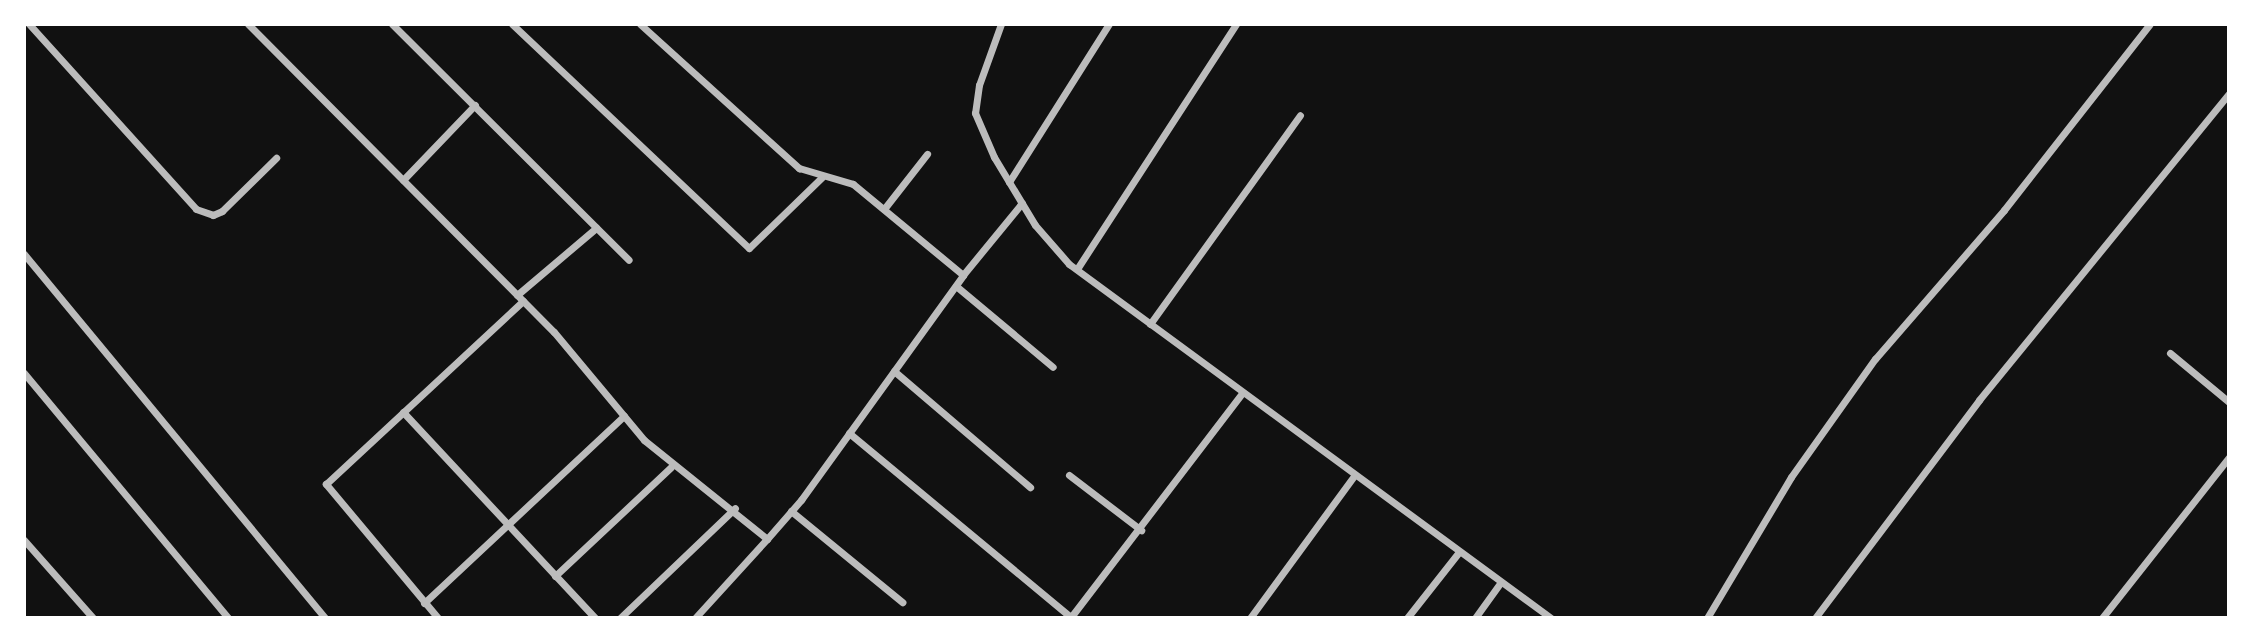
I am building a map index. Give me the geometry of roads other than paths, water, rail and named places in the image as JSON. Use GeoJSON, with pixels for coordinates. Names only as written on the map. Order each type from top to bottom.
{"type":"FeatureCollection","features":[{"type":"Feature","properties":{"kind":"street"},"geometry":{"type":"LineString","coordinates":[[29,24],[196,209],[213,215],[222,211],[276,158]]}},
{"type":"Feature","properties":{"kind":"street"},"geometry":{"type":"LineString","coordinates":[[248,24],[520,298],[671,467],[735,508],[767,539]]}},
{"type":"Feature","properties":{"kind":"street"},"geometry":{"type":"LineString","coordinates":[[392,24],[629,260]]}},
{"type":"Feature","properties":{"kind":"street"},"geometry":{"type":"LineString","coordinates":[[512,24],[749,248],[822,177]]}},
{"type":"Feature","properties":{"kind":"street"},"geometry":{"type":"LineString","coordinates":[[640,24],[799,168],[853,184],[963,275]]}},
{"type":"Feature","properties":{"kind":"street"},"geometry":{"type":"LineString","coordinates":[[1001,24],[979,85],[975,113],[1022,203],[1077,269],[1354,476],[1551,618]]}},
{"type":"Feature","properties":{"kind":"street"},"geometry":{"type":"LineString","coordinates":[[1009,182],[1109,24]]}},
{"type":"Feature","properties":{"kind":"street"},"geometry":{"type":"LineString","coordinates":[[1077,269],[1236,24]]}},
{"type":"Feature","properties":{"kind":"street"},"geometry":{"type":"LineString","coordinates":[[1707,618],[1791,477],[1875,359],[2004,210],[2150,24]]}},
{"type":"Feature","properties":{"kind":"street"},"geometry":{"type":"LineString","coordinates":[[1815,618],[1979,400],[2229,94]]}},
{"type":"Feature","properties":{"kind":"street"},"geometry":{"type":"LineString","coordinates":[[403,180],[475,105]]}},
{"type":"Feature","properties":{"kind":"street"},"geometry":{"type":"LineString","coordinates":[[1150,324],[1300,115]]}},
{"type":"Feature","properties":{"kind":"street"},"geometry":{"type":"LineString","coordinates":[[884,209],[927,154]]}},
{"type":"Feature","properties":{"kind":"street"},"geometry":{"type":"LineString","coordinates":[[695,618],[791,511],[963,275],[1022,203]]}},
{"type":"Feature","properties":{"kind":"street"},"geometry":{"type":"LineString","coordinates":[[438,618],[326,484],[596,228]]}},
{"type":"Feature","properties":{"kind":"street"},"geometry":{"type":"LineString","coordinates":[[24,254],[325,618]]}},
{"type":"Feature","properties":{"kind":"street"},"geometry":{"type":"LineString","coordinates":[[956,286],[1053,367]]}},
{"type":"Feature","properties":{"kind":"street"},"geometry":{"type":"LineString","coordinates":[[2170,353],[2229,402]]}},
{"type":"Feature","properties":{"kind":"street"},"geometry":{"type":"LineString","coordinates":[[894,371],[1030,487]]}},
{"type":"Feature","properties":{"kind":"street"},"geometry":{"type":"LineString","coordinates":[[24,373],[228,618]]}},
{"type":"Feature","properties":{"kind":"street"},"geometry":{"type":"LineString","coordinates":[[849,433],[1071,617],[1141,530],[1242,393]]}},
{"type":"Feature","properties":{"kind":"street"},"geometry":{"type":"LineString","coordinates":[[403,412],[595,618]]}},
{"type":"Feature","properties":{"kind":"street"},"geometry":{"type":"LineString","coordinates":[[424,603],[624,416]]}},
{"type":"Feature","properties":{"kind":"street"},"geometry":{"type":"LineString","coordinates":[[2102,618],[2229,457]]}},
{"type":"Feature","properties":{"kind":"street"},"geometry":{"type":"LineString","coordinates":[[555,576],[671,467]]}},
{"type":"Feature","properties":{"kind":"street"},"geometry":{"type":"LineString","coordinates":[[1069,475],[1141,530]]}},
{"type":"Feature","properties":{"kind":"street"},"geometry":{"type":"LineString","coordinates":[[1250,618],[1354,476]]}},
{"type":"Feature","properties":{"kind":"street"},"geometry":{"type":"LineString","coordinates":[[620,618],[735,508]]}},
{"type":"Feature","properties":{"kind":"street"},"geometry":{"type":"LineString","coordinates":[[791,511],[902,602]]}},
{"type":"Feature","properties":{"kind":"street"},"geometry":{"type":"LineString","coordinates":[[24,540],[93,618]]}},
{"type":"Feature","properties":{"kind":"street"},"geometry":{"type":"LineString","coordinates":[[1407,618],[1459,552]]}},
{"type":"Feature","properties":{"kind":"street"},"geometry":{"type":"LineString","coordinates":[[1475,618],[1501,582]]}}]}
